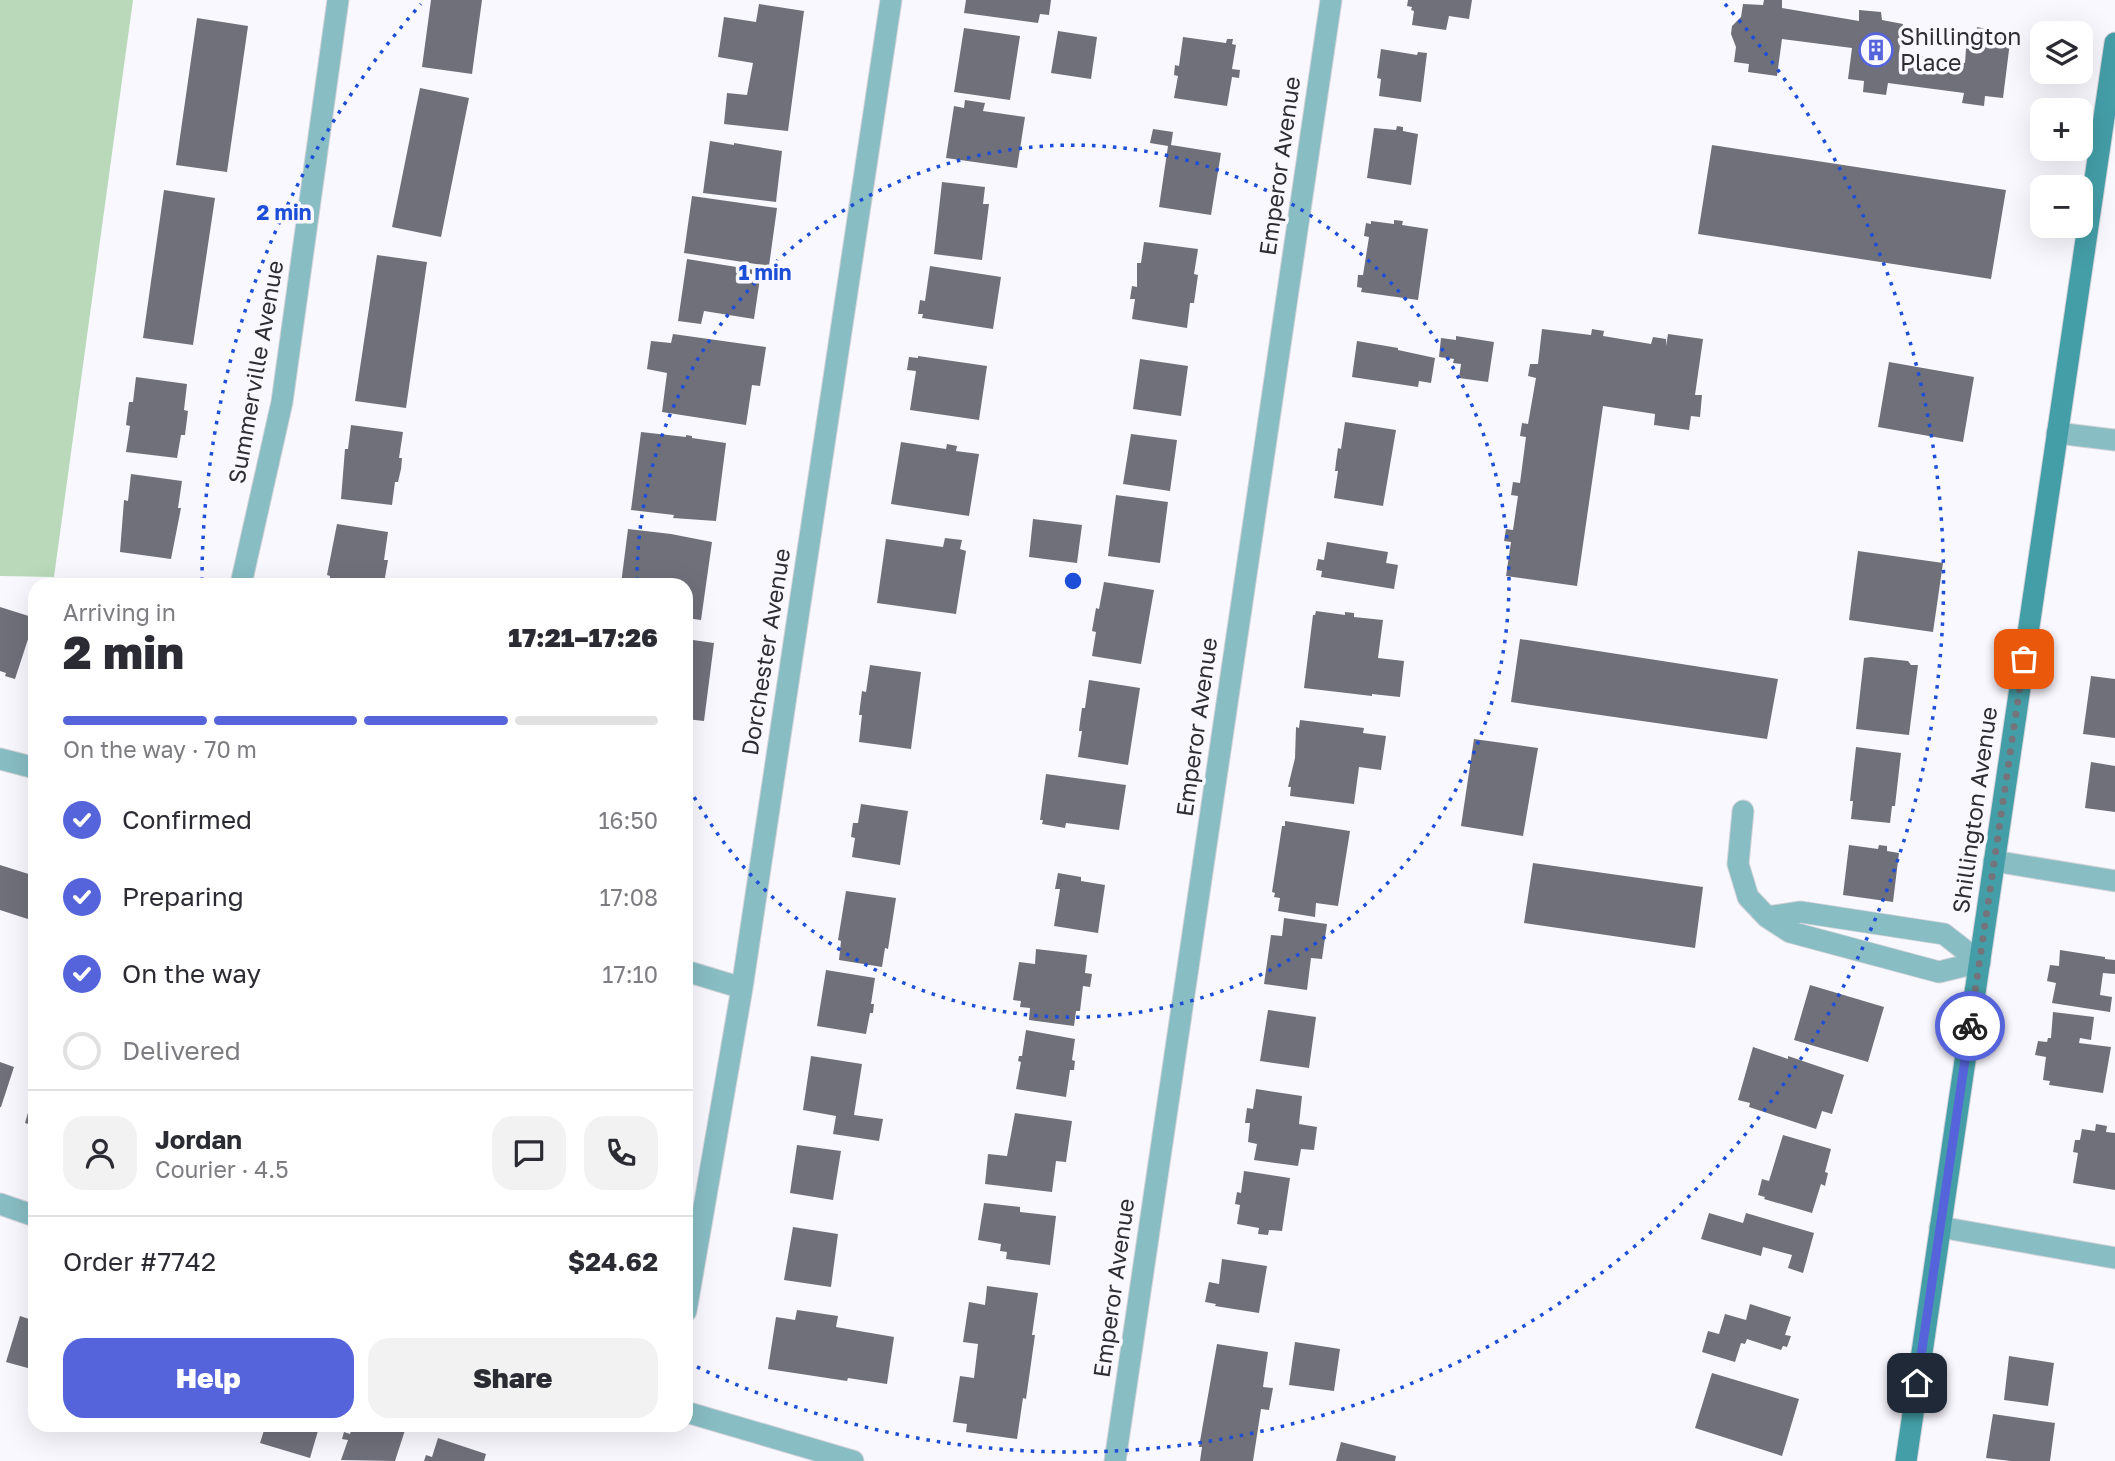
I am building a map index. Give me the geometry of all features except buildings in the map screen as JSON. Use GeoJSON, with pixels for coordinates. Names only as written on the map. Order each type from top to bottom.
{"type":"FeatureCollection","features":[{"type":"Feature","properties":{"kind":"street","name":"Summerville Avenue"},"geometry":{"type":"LineString","coordinates":[[243,578],[282,402],[338,0]]}},
{"type":"Feature","properties":{"kind":"street","name":"Dorchester Avenue"},"geometry":{"type":"LineString","coordinates":[[693,1270],[741,988],[891,0]]}},
{"type":"Feature","properties":{"kind":"street","name":"Emperor Avenue"},"geometry":{"type":"LineString","coordinates":[[1115,1461],[1331,0]]}},
{"type":"Feature","properties":{"kind":"street","name":"Shillington Avenue"},"geometry":{"type":"LineString","coordinates":[[1906,1461],[2115,43]]}},
{"type":"Feature","properties":{"kind":"street"},"geometry":{"type":"LineString","coordinates":[[2057,433],[2115,440]]}},
{"type":"Feature","properties":{"kind":"street"},"geometry":{"type":"LineString","coordinates":[[0,759],[28,766]]}},
{"type":"Feature","properties":{"kind":"street"},"geometry":{"type":"LineString","coordinates":[[1743,811],[1738,864],[1748,897],[1767,917],[1790,932],[1939,972],[1980,962]]}},
{"type":"Feature","properties":{"kind":"street"},"geometry":{"type":"LineString","coordinates":[[1994,861],[2115,880]]}},
{"type":"Feature","properties":{"kind":"street"},"geometry":{"type":"LineString","coordinates":[[1767,917],[1801,912],[1944,934],[1980,962]]}},
{"type":"Feature","properties":{"kind":"street"},"geometry":{"type":"LineString","coordinates":[[693,973],[741,988]]}},
{"type":"Feature","properties":{"kind":"street"},"geometry":{"type":"LineString","coordinates":[[0,1204],[28,1214]]}},
{"type":"Feature","properties":{"kind":"street"},"geometry":{"type":"LineString","coordinates":[[1940,1227],[2115,1258]]}},
{"type":"Feature","properties":{"kind":"street"},"geometry":{"type":"LineString","coordinates":[[693,1414],[853,1461]]}},
{"type":"Feature","properties":{"kind":"green space"},"geometry":{"type":"Polygon","coordinates":[[[0,0],[133,0],[54,577],[0,576],[0,0]]]}},
{"type":"Feature","properties":{"kind":"way so far"},"geometry":{"type":"LineString","coordinates":[[1970,1026],[2024,659]]}},
{"type":"Feature","properties":{"kind":"place","name":"Shillington Place"},"geometry":{"type":"Point","coordinates":[1876,50]}},
{"type":"Feature","properties":{"kind":"route"},"geometry":{"type":"LineString","coordinates":[[1917,1383],[1970,1026]]}}]}
